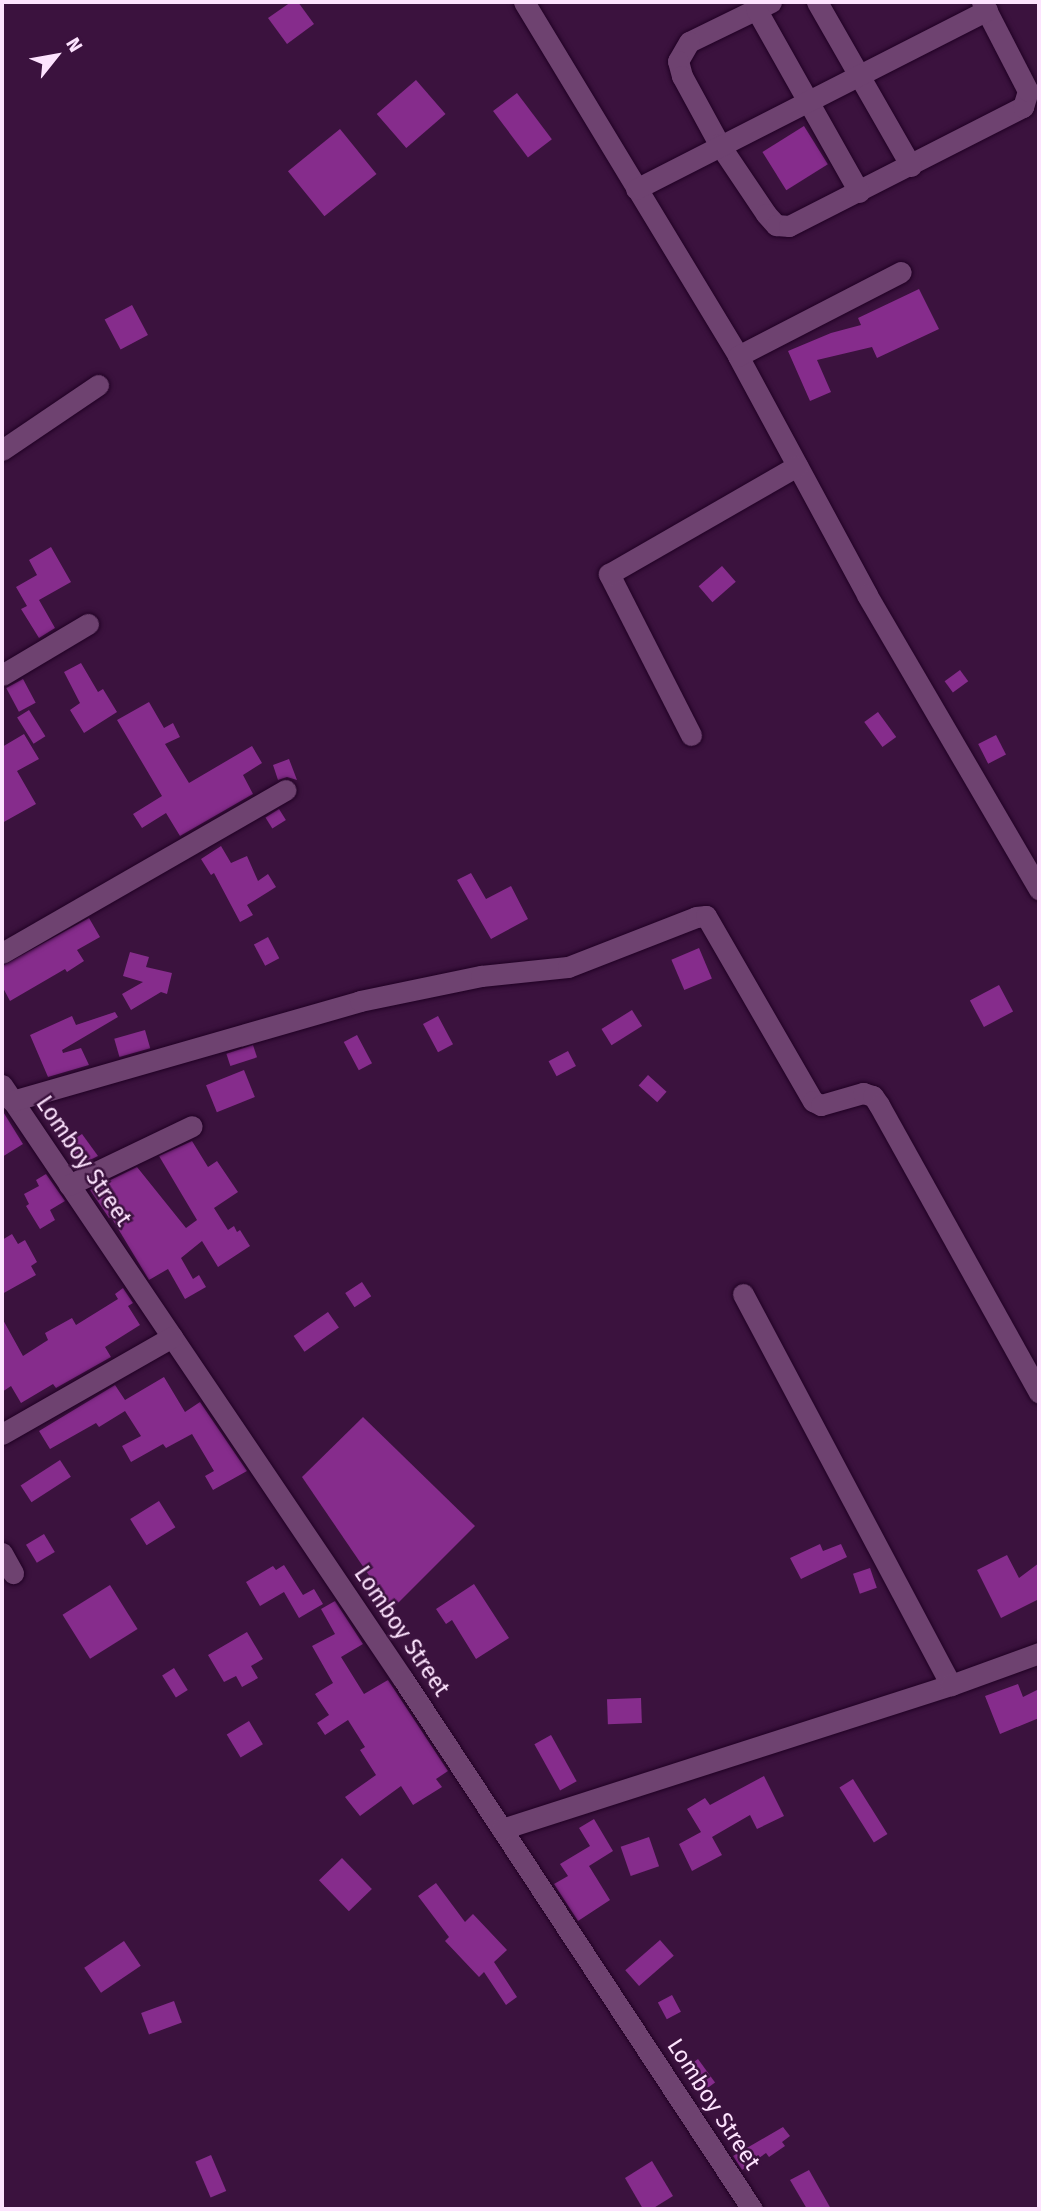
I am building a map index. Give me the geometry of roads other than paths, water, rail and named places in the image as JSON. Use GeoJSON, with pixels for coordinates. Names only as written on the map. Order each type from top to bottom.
{"type":"FeatureCollection","features":[{"type":"Feature","properties":{"kind":"street"},"geometry":{"type":"LineString","coordinates":[[524,2],[738,356],[867,596],[1039,889]]}},
{"type":"Feature","properties":{"kind":"street"},"geometry":{"type":"LineString","coordinates":[[817,2],[911,166]]}},
{"type":"Feature","properties":{"kind":"street"},"geometry":{"type":"LineString","coordinates":[[636,189],[719,144],[807,99],[857,75],[985,6],[1028,91],[1023,107],[802,223],[789,226],[776,225],[719,144],[682,76],[678,61],[689,42],[764,6],[807,99],[859,192]]}},
{"type":"Feature","properties":{"kind":"street"},"geometry":{"type":"LineString","coordinates":[[738,356],[901,272]]}},
{"type":"Feature","properties":{"kind":"street"},"geometry":{"type":"LineString","coordinates":[[2,450],[98,385]]}},
{"type":"Feature","properties":{"kind":"street"},"geometry":{"type":"LineString","coordinates":[[691,735],[609,574],[797,467]]}},
{"type":"Feature","properties":{"kind":"street"},"geometry":{"type":"LineString","coordinates":[[2,675],[88,624]]}},
{"type":"Feature","properties":{"kind":"street"},"geometry":{"type":"LineString","coordinates":[[2,953],[286,790]]}},
{"type":"Feature","properties":{"kind":"street"},"geometry":{"type":"LineString","coordinates":[[7,1093],[360,1001],[481,976],[568,967],[696,917],[706,916],[813,1101],[821,1105],[863,1093],[873,1096],[879,1104],[1039,1392]]}},
{"type":"Feature","properties":{"kind":"street","name":"Lomboy Street"},"geometry":{"type":"LineString","coordinates":[[7,1093],[502,1829],[752,2209]]}},
{"type":"Feature","properties":{"kind":"street"},"geometry":{"type":"LineString","coordinates":[[69,1185],[192,1126]]}},
{"type":"Feature","properties":{"kind":"street"},"geometry":{"type":"LineString","coordinates":[[743,1294],[951,1685]]}},
{"type":"Feature","properties":{"kind":"street"},"geometry":{"type":"LineString","coordinates":[[2,1434],[172,1337]]}},
{"type":"Feature","properties":{"kind":"street"},"geometry":{"type":"LineString","coordinates":[[2,1553],[13,1573]]}},
{"type":"Feature","properties":{"kind":"street"},"geometry":{"type":"LineString","coordinates":[[502,1829],[951,1685],[1039,1653]]}}]}
